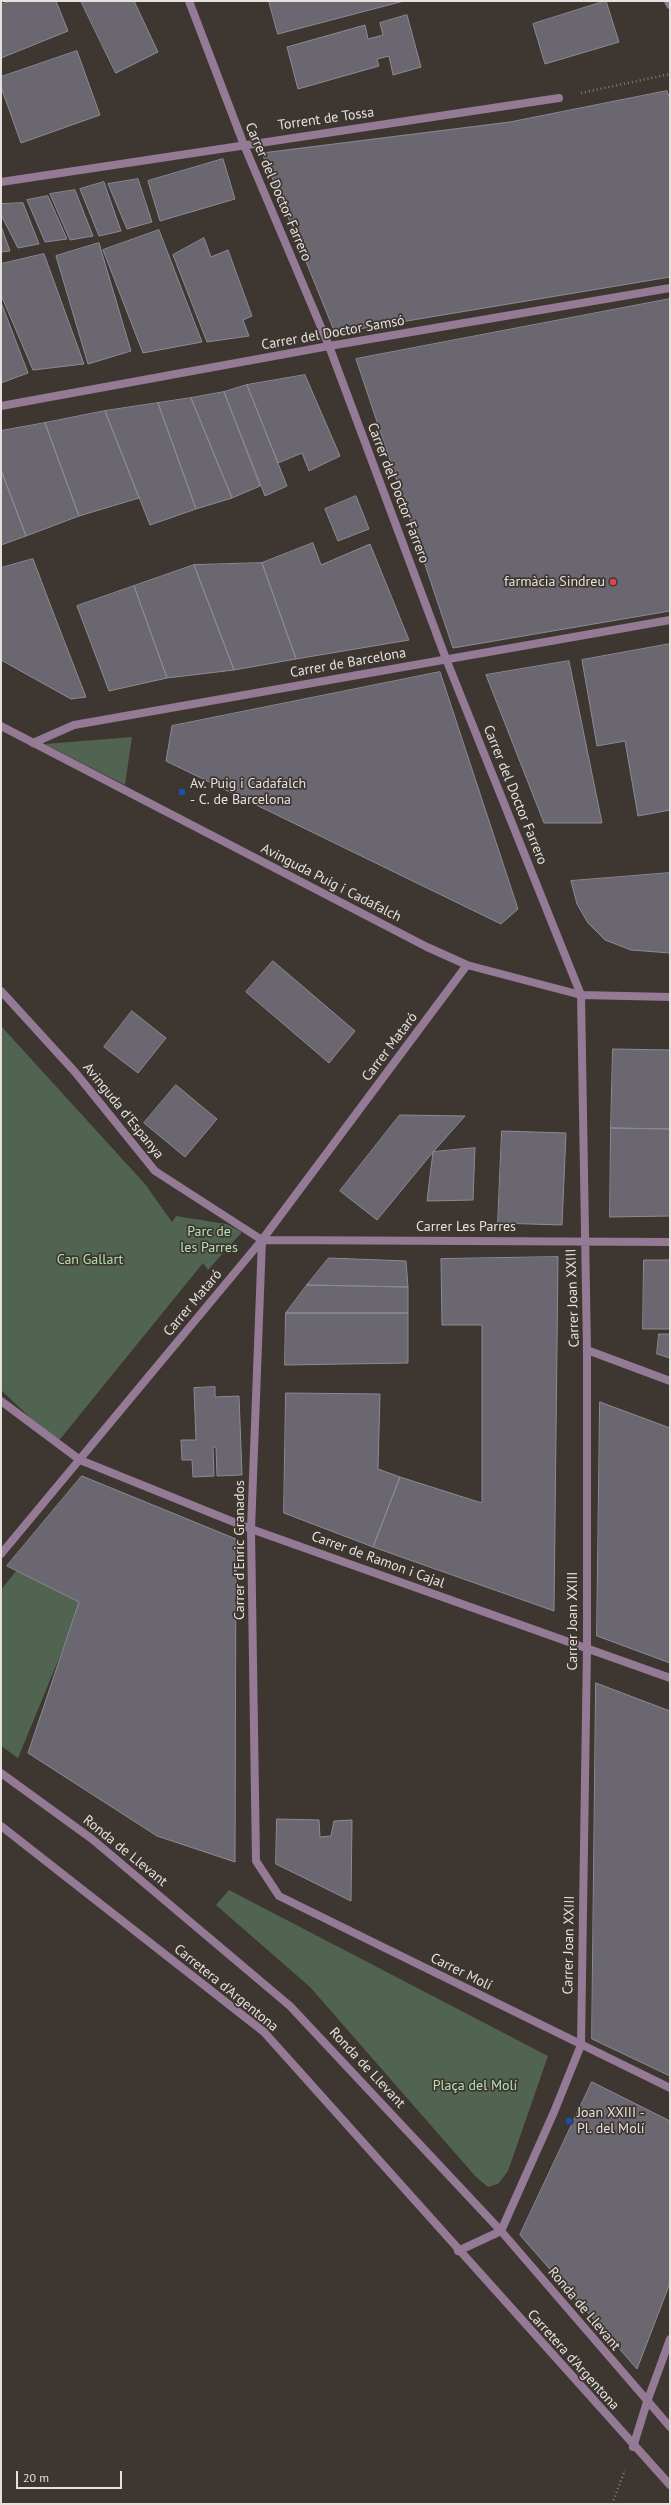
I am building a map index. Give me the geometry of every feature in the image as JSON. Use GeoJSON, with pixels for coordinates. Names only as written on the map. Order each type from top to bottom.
{"type":"FeatureCollection","features":[{"type":"Feature","properties":{"kind":"street","name":"Carrer del Doctor Farrero"},"geometry":{"type":"LineString","coordinates":[[189,1],[244,144],[329,346],[446,659],[581,995]]}},
{"type":"Feature","properties":{"kind":"street"},"geometry":{"type":"LineString","coordinates":[[668,1],[670,5]]}},
{"type":"Feature","properties":{"kind":"street","name":"Torrent de Tossa"},"geometry":{"type":"LineString","coordinates":[[1,182],[244,144],[559,98]]}},
{"type":"Feature","properties":{"kind":"street","name":"Carrer del Doctor Samsó"},"geometry":{"type":"LineString","coordinates":[[1,406],[329,346],[670,288]]}},
{"type":"Feature","properties":{"kind":"street","name":"Carrer de Barcelona"},"geometry":{"type":"LineString","coordinates":[[33,743],[74,724],[670,620]]}},
{"type":"Feature","properties":{"kind":"street","name":"Avinguda Puig i Cadafalch"},"geometry":{"type":"LineString","coordinates":[[1,726],[427,947],[467,965],[581,995],[670,997]]}},
{"type":"Feature","properties":{"kind":"street","name":"Carrer Mataró"},"geometry":{"type":"LineString","coordinates":[[1,1554],[262,1240],[467,965]]}},
{"type":"Feature","properties":{"kind":"street","name":"Avinguda d'Espanya"},"geometry":{"type":"LineString","coordinates":[[1,991],[75,1072],[155,1171],[262,1240]]}},
{"type":"Feature","properties":{"kind":"street","name":"Carrer Joan XXIII"},"geometry":{"type":"LineString","coordinates":[[501,2231],[554,2112],[581,2045],[586,1647],[587,1350],[581,995]]}},
{"type":"Feature","properties":{"kind":"street","name":"Carrer Les Parres"},"geometry":{"type":"LineString","coordinates":[[262,1240],[670,1242]]}},
{"type":"Feature","properties":{"kind":"street","name":"Carrer d'Enric Granados"},"geometry":{"type":"LineString","coordinates":[[256,1861],[251,1529],[262,1240]]}},
{"type":"Feature","properties":{"kind":"street"},"geometry":{"type":"LineString","coordinates":[[587,1350],[670,1381]]}},
{"type":"Feature","properties":{"kind":"street","name":"Carrer de Ramon i Cajal"},"geometry":{"type":"LineString","coordinates":[[1,1401],[80,1460],[251,1529],[670,1678]]}},
{"type":"Feature","properties":{"kind":"street","name":"Ronda de Llevant"},"geometry":{"type":"LineString","coordinates":[[1,1773],[92,1839],[290,2006],[501,2231],[670,2427]]}},
{"type":"Feature","properties":{"kind":"street","name":"Carretera d'Argentona"},"geometry":{"type":"LineString","coordinates":[[1,1826],[264,2032],[458,2251],[633,2446],[670,2485]]}},
{"type":"Feature","properties":{"kind":"street","name":"Carrer Molí"},"geometry":{"type":"LineString","coordinates":[[256,1861],[279,1896],[670,2088]]}},
{"type":"Feature","properties":{"kind":"street"},"geometry":{"type":"LineString","coordinates":[[458,2251],[501,2231]]}},
{"type":"Feature","properties":{"kind":"street"},"geometry":{"type":"LineString","coordinates":[[633,2446],[670,2339]]}},
{"type":"Feature","properties":{"kind":"path"},"geometry":{"type":"LineString","coordinates":[[559,98],[670,74]]}},
{"type":"Feature","properties":{"kind":"path"},"geometry":{"type":"LineString","coordinates":[[612,2504],[633,2446]]}},
{"type":"Feature","properties":{"kind":"green space"},"geometry":{"type":"Polygon","coordinates":[[[132,737],[125,785],[45,744],[132,737]]]}},
{"type":"Feature","properties":{"kind":"green space","name":"Can Gallart"},"geometry":{"type":"Polygon","coordinates":[[[1,1026],[145,1184],[172,1222],[176,1216],[226,1224],[242,1232],[208,1270],[203,1263],[57,1443],[1,1390],[1,1026]]]}},
{"type":"Feature","properties":{"kind":"green space"},"geometry":{"type":"Polygon","coordinates":[[[7,1566],[79,1602],[62,1651],[18,1758],[1,1746],[1,1590],[16,1571],[7,1566]]]}},
{"type":"Feature","properties":{"kind":"green space","name":"Plaça del Molí"},"geometry":{"type":"Polygon","coordinates":[[[229,1890],[548,2056],[508,2171],[498,2184],[488,2187],[476,2177],[310,1987],[216,1905],[229,1890]]]}},
{"type":"Feature","properties":{"kind":"building"},"geometry":{"type":"Polygon","coordinates":[[[10,1],[56,1],[68,31],[1,58],[1,5],[10,1]]]}},
{"type":"Feature","properties":{"kind":"building"},"geometry":{"type":"Polygon","coordinates":[[[81,1],[134,1],[158,52],[116,73],[81,1]]]}},
{"type":"Feature","properties":{"kind":"building"},"geometry":{"type":"Polygon","coordinates":[[[269,1],[404,1],[278,34],[269,1]]]}},
{"type":"Feature","properties":{"kind":"building"},"geometry":{"type":"Polygon","coordinates":[[[606,1],[619,42],[545,64],[533,24],[606,1]]]}},
{"type":"Feature","properties":{"kind":"building"},"geometry":{"type":"Polygon","coordinates":[[[407,15],[421,67],[393,75],[389,56],[377,59],[379,66],[298,89],[287,47],[365,25],[368,39],[383,35],[380,23],[407,15]]]}},
{"type":"Feature","properties":{"kind":"building"},"geometry":{"type":"Polygon","coordinates":[[[77,51],[100,115],[21,143],[1,87],[1,77],[77,51]]]}},
{"type":"Feature","properties":{"kind":"building"},"geometry":{"type":"Polygon","coordinates":[[[667,91],[670,99],[670,277],[335,333],[262,153],[510,122],[667,91]]]}},
{"type":"Feature","properties":{"kind":"building"},"geometry":{"type":"Polygon","coordinates":[[[223,159],[235,199],[160,221],[148,181],[223,159]]]}},
{"type":"Feature","properties":{"kind":"building"},"geometry":{"type":"Polygon","coordinates":[[[138,179],[152,222],[127,229],[108,184],[138,179]]]}},
{"type":"Feature","properties":{"kind":"building"},"geometry":{"type":"Polygon","coordinates":[[[104,182],[121,231],[99,236],[80,189],[104,182]]]}},
{"type":"Feature","properties":{"kind":"building"},"geometry":{"type":"Polygon","coordinates":[[[75,190],[93,236],[70,240],[50,194],[75,190]]]}},
{"type":"Feature","properties":{"kind":"building"},"geometry":{"type":"Polygon","coordinates":[[[48,196],[67,239],[45,242],[27,200],[48,196]]]}},
{"type":"Feature","properties":{"kind":"building"},"geometry":{"type":"Polygon","coordinates":[[[23,203],[39,244],[18,248],[1,215],[1,204],[23,203]]]}},
{"type":"Feature","properties":{"kind":"building"},"geometry":{"type":"Polygon","coordinates":[[[1,226],[10,251],[1,252],[1,226]]]}},
{"type":"Feature","properties":{"kind":"building"},"geometry":{"type":"Polygon","coordinates":[[[159,230],[202,342],[143,353],[103,250],[159,230]]]}},
{"type":"Feature","properties":{"kind":"building"},"geometry":{"type":"Polygon","coordinates":[[[204,238],[211,257],[228,250],[252,316],[243,320],[249,336],[207,342],[173,255],[204,238]]]}},
{"type":"Feature","properties":{"kind":"building"},"geometry":{"type":"Polygon","coordinates":[[[99,243],[131,351],[88,364],[56,256],[99,243]]]}},
{"type":"Feature","properties":{"kind":"building"},"geometry":{"type":"Polygon","coordinates":[[[44,254],[84,364],[33,370],[1,295],[1,264],[44,254]]]}},
{"type":"Feature","properties":{"kind":"building"},"geometry":{"type":"Polygon","coordinates":[[[670,299],[670,611],[453,648],[356,359],[670,299]]]}},
{"type":"Feature","properties":{"kind":"building"},"geometry":{"type":"Polygon","coordinates":[[[1,302],[28,373],[1,383],[1,302]]]}},
{"type":"Feature","properties":{"kind":"building"},"geometry":{"type":"Polygon","coordinates":[[[305,375],[340,456],[309,471],[302,453],[278,463],[247,385],[305,375]]]}},
{"type":"Feature","properties":{"kind":"building"},"geometry":{"type":"Polygon","coordinates":[[[247,385],[287,486],[265,496],[224,392],[247,385]]]}},
{"type":"Feature","properties":{"kind":"building"},"geometry":{"type":"Polygon","coordinates":[[[224,392],[260,486],[232,498],[191,398],[224,392]]]}},
{"type":"Feature","properties":{"kind":"building"},"geometry":{"type":"Polygon","coordinates":[[[191,398],[232,498],[196,509],[158,403],[191,398]]]}},
{"type":"Feature","properties":{"kind":"building"},"geometry":{"type":"Polygon","coordinates":[[[158,403],[196,509],[150,525],[105,411],[158,403]]]}},
{"type":"Feature","properties":{"kind":"building"},"geometry":{"type":"Polygon","coordinates":[[[105,411],[139,498],[79,516],[45,423],[105,411]]]}},
{"type":"Feature","properties":{"kind":"building"},"geometry":{"type":"Polygon","coordinates":[[[45,423],[79,516],[26,536],[1,470],[1,431],[45,423]]]}},
{"type":"Feature","properties":{"kind":"building"},"geometry":{"type":"Polygon","coordinates":[[[1,470],[26,536],[1,545],[1,470]]]}},
{"type":"Feature","properties":{"kind":"building"},"geometry":{"type":"Polygon","coordinates":[[[356,496],[369,529],[338,541],[325,509],[356,496]]]}},
{"type":"Feature","properties":{"kind":"building"},"geometry":{"type":"Polygon","coordinates":[[[313,543],[321,565],[370,544],[409,640],[296,659],[262,563],[313,543]]]}},
{"type":"Feature","properties":{"kind":"building"},"geometry":{"type":"Polygon","coordinates":[[[33,559],[86,697],[71,699],[1,660],[1,568],[33,559]]]}},
{"type":"Feature","properties":{"kind":"building"},"geometry":{"type":"Polygon","coordinates":[[[262,563],[296,659],[234,670],[194,565],[262,563]]]}},
{"type":"Feature","properties":{"kind":"building"},"geometry":{"type":"Polygon","coordinates":[[[194,565],[234,670],[167,678],[134,586],[194,565]]]}},
{"type":"Feature","properties":{"kind":"building"},"geometry":{"type":"Polygon","coordinates":[[[134,586],[167,678],[109,691],[77,606],[134,586]]]}},
{"type":"Feature","properties":{"kind":"building"},"geometry":{"type":"Polygon","coordinates":[[[670,644],[670,810],[638,816],[625,741],[597,746],[582,660],[670,644]]]}},
{"type":"Feature","properties":{"kind":"building"},"geometry":{"type":"Polygon","coordinates":[[[569,661],[602,823],[544,823],[486,675],[569,661]]]}},
{"type":"Feature","properties":{"kind":"building"},"geometry":{"type":"Polygon","coordinates":[[[440,672],[518,909],[501,924],[166,761],[172,726],[440,672]]]}},
{"type":"Feature","properties":{"kind":"building"},"geometry":{"type":"Polygon","coordinates":[[[670,873],[670,953],[631,950],[605,940],[588,923],[577,904],[571,881],[670,873]]]}},
{"type":"Feature","properties":{"kind":"building"},"geometry":{"type":"Polygon","coordinates":[[[273,961],[355,1031],[329,1063],[246,992],[273,961]]]}},
{"type":"Feature","properties":{"kind":"building"},"geometry":{"type":"Polygon","coordinates":[[[132,1011],[166,1038],[138,1073],[104,1047],[132,1011]]]}},
{"type":"Feature","properties":{"kind":"building"},"geometry":{"type":"Polygon","coordinates":[[[613,1049],[670,1050],[670,1129],[611,1128],[613,1049]]]}},
{"type":"Feature","properties":{"kind":"building"},"geometry":{"type":"Polygon","coordinates":[[[176,1085],[217,1119],[185,1157],[144,1123],[176,1085]]]}},
{"type":"Feature","properties":{"kind":"building"},"geometry":{"type":"Polygon","coordinates":[[[400,1115],[465,1116],[377,1220],[340,1191],[400,1115]]]}},
{"type":"Feature","properties":{"kind":"building"},"geometry":{"type":"Polygon","coordinates":[[[611,1128],[670,1129],[670,1216],[610,1217],[611,1128]]]}},
{"type":"Feature","properties":{"kind":"building"},"geometry":{"type":"Polygon","coordinates":[[[502,1131],[566,1133],[562,1225],[498,1223],[502,1131]]]}},
{"type":"Feature","properties":{"kind":"building"},"geometry":{"type":"Polygon","coordinates":[[[475,1148],[473,1200],[427,1201],[433,1152],[475,1148]]]}},
{"type":"Feature","properties":{"kind":"building"},"geometry":{"type":"Polygon","coordinates":[[[558,1257],[554,1611],[373,1547],[400,1477],[482,1503],[482,1325],[442,1325],[441,1259],[558,1257]]]}},
{"type":"Feature","properties":{"kind":"building"},"geometry":{"type":"Polygon","coordinates":[[[329,1258],[406,1261],[408,1287],[307,1285],[329,1258]]]}},
{"type":"Feature","properties":{"kind":"building"},"geometry":{"type":"Polygon","coordinates":[[[644,1260],[670,1260],[670,1329],[643,1329],[644,1260]]]}},
{"type":"Feature","properties":{"kind":"building"},"geometry":{"type":"Polygon","coordinates":[[[307,1285],[408,1287],[408,1313],[286,1313],[307,1285]]]}},
{"type":"Feature","properties":{"kind":"building"},"geometry":{"type":"Polygon","coordinates":[[[286,1313],[408,1313],[408,1363],[285,1365],[286,1313]]]}},
{"type":"Feature","properties":{"kind":"building"},"geometry":{"type":"Polygon","coordinates":[[[659,1334],[670,1334],[670,1358],[657,1354],[659,1334]]]}},
{"type":"Feature","properties":{"kind":"building"},"geometry":{"type":"Polygon","coordinates":[[[215,1387],[215,1397],[239,1396],[242,1475],[217,1476],[216,1447],[213,1447],[214,1476],[193,1477],[192,1460],[182,1460],[181,1440],[196,1440],[194,1388],[215,1387]]]}},
{"type":"Feature","properties":{"kind":"building"},"geometry":{"type":"Polygon","coordinates":[[[286,1393],[380,1394],[378,1469],[400,1477],[373,1547],[284,1513],[286,1393]]]}},
{"type":"Feature","properties":{"kind":"building"},"geometry":{"type":"Polygon","coordinates":[[[600,1402],[670,1428],[670,1663],[597,1636],[600,1402]]]}},
{"type":"Feature","properties":{"kind":"building"},"geometry":{"type":"Polygon","coordinates":[[[82,1476],[236,1539],[235,1862],[157,1836],[28,1753],[79,1602],[7,1566],[82,1476]]]}},
{"type":"Feature","properties":{"kind":"building"},"geometry":{"type":"Polygon","coordinates":[[[596,1683],[670,1711],[670,2076],[592,2039],[596,1683]]]}},
{"type":"Feature","properties":{"kind":"building"},"geometry":{"type":"Polygon","coordinates":[[[277,1819],[319,1820],[320,1837],[331,1836],[334,1821],[352,1820],[351,1901],[276,1864],[277,1819]]]}},
{"type":"Feature","properties":{"kind":"building"},"geometry":{"type":"Polygon","coordinates":[[[592,2082],[670,2121],[670,2283],[637,2369],[520,2235],[592,2082]]]}},
{"type":"Feature","properties":{"kind":"place","name":"farmàcia Sindreu"},"geometry":{"type":"Point","coordinates":[613,582]}},
{"type":"Feature","properties":{"kind":"place","name":"Av. Puig i Cadafalch - C. de Barcelona"},"geometry":{"type":"Point","coordinates":[182,792]}},
{"type":"Feature","properties":{"kind":"place","name":"Joan XXIII - Pl. del Molí"},"geometry":{"type":"Point","coordinates":[569,2121]}},
{"type":"Feature","properties":{"kind":"park label","name":"Parc de les Parres"},"geometry":{"type":"Point","coordinates":[209,1240]}}]}
